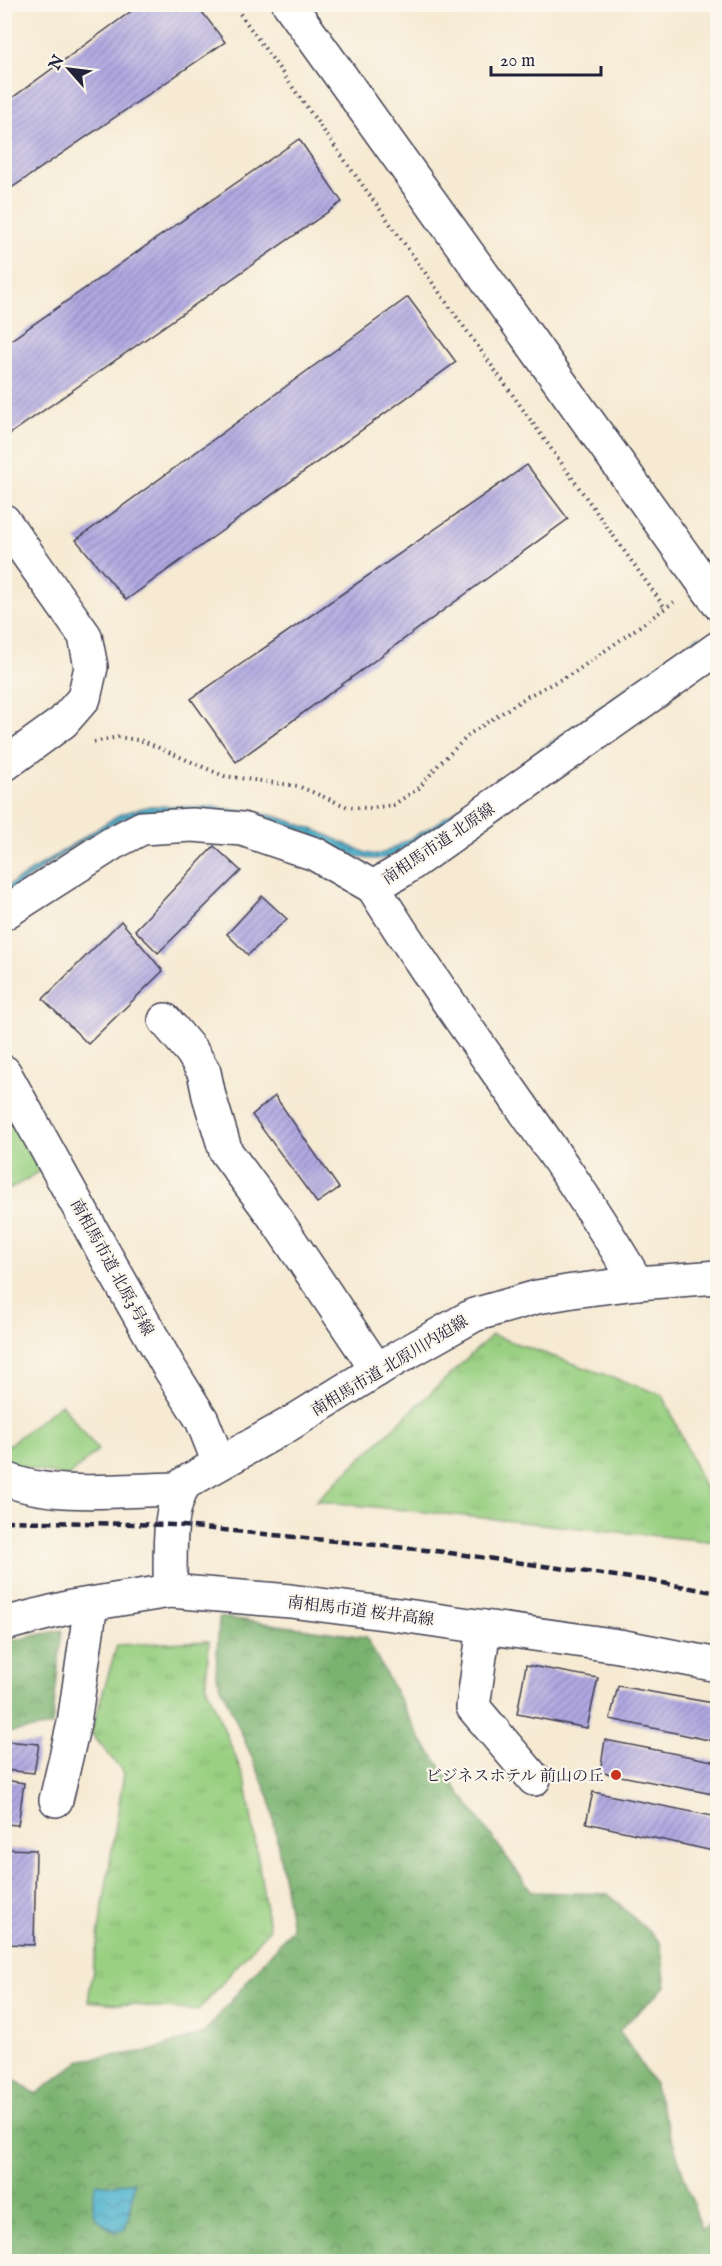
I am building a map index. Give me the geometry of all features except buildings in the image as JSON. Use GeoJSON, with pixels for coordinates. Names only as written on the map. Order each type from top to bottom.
{"type":"FeatureCollection","features":[{"type":"Feature","properties":{"kind":"street"},"geometry":{"type":"LineString","coordinates":[[290,4],[711,593]]}},
{"type":"Feature","properties":{"kind":"street"},"geometry":{"type":"LineString","coordinates":[[4,521],[85,636],[91,667],[84,698],[63,722],[4,765]]}},
{"type":"Feature","properties":{"kind":"street","name":"南相馬市道 北原線"},"geometry":{"type":"LineString","coordinates":[[4,913],[113,843],[142,828],[192,825],[242,829],[315,854],[373,887],[401,871],[717,648]]}},
{"type":"Feature","properties":{"kind":"street"},"geometry":{"type":"LineString","coordinates":[[373,887],[420,960],[599,1220],[637,1283]]}},
{"type":"Feature","properties":{"kind":"street"},"geometry":{"type":"LineString","coordinates":[[165,1020],[192,1052],[204,1072],[208,1096],[226,1152],[275,1218],[377,1370]]}},
{"type":"Feature","properties":{"kind":"street","name":"南相馬市道 北原3号線"},"geometry":{"type":"LineString","coordinates":[[4,1072],[170,1369],[202,1420],[219,1463]]}},
{"type":"Feature","properties":{"kind":"street","name":"南相馬市道 北原川内廹線"},"geometry":{"type":"LineString","coordinates":[[181,1489],[185,1483],[296,1421],[377,1370],[474,1315],[537,1297],[637,1283],[717,1278]]}},
{"type":"Feature","properties":{"kind":"street"},"geometry":{"type":"LineString","coordinates":[[4,1478],[17,1484],[49,1490],[181,1489]]}},
{"type":"Feature","properties":{"kind":"street"},"geometry":{"type":"LineString","coordinates":[[170,1591],[173,1525],[178,1494],[181,1489]]}},
{"type":"Feature","properties":{"kind":"street","name":"南相馬市道 桜井高線"},"geometry":{"type":"LineString","coordinates":[[4,1624],[91,1604],[170,1591],[290,1601],[484,1626],[619,1646],[717,1665]]}},
{"type":"Feature","properties":{"kind":"street"},"geometry":{"type":"LineString","coordinates":[[56,1800],[74,1723],[91,1604]]}},
{"type":"Feature","properties":{"kind":"street"},"geometry":{"type":"LineString","coordinates":[[484,1626],[473,1707],[534,1779]]}},
{"type":"Feature","properties":{"kind":"path"},"geometry":{"type":"LineString","coordinates":[[233,4],[665,608]]}},
{"type":"Feature","properties":{"kind":"path"},"geometry":{"type":"LineString","coordinates":[[89,743],[118,737],[143,741],[224,776],[298,786],[348,807],[393,806],[419,788],[439,764],[471,733],[528,696],[575,672],[622,641],[665,608],[711,593]]}},
{"type":"Feature","properties":{"kind":"green space"},"geometry":{"type":"Polygon","coordinates":[[[4,1102],[44,1169],[5,1192],[4,1192],[4,1102]]]}},
{"type":"Feature","properties":{"kind":"green space"},"geometry":{"type":"Polygon","coordinates":[[[492,1335],[663,1395],[717,1516],[717,1542],[316,1501],[492,1335]]]}},
{"type":"Feature","properties":{"kind":"green space"},"geometry":{"type":"Polygon","coordinates":[[[61,1404],[98,1450],[68,1477],[5,1464],[5,1448],[61,1404]]]}},
{"type":"Feature","properties":{"kind":"green space"},"geometry":{"type":"Polygon","coordinates":[[[219,1617],[366,1637],[420,1738],[532,1892],[608,1894],[660,1942],[666,1986],[619,2030],[654,2084],[702,2231],[717,2217],[717,2261],[5,2261],[4,2073],[36,2094],[81,2060],[150,2051],[204,2033],[292,1928],[270,1799],[216,1675],[219,1617]]]}},
{"type":"Feature","properties":{"kind":"green space"},"geometry":{"type":"Polygon","coordinates":[[[62,1630],[52,1726],[5,1733],[5,1642],[62,1630]]]}},
{"type":"Feature","properties":{"kind":"green space"},"geometry":{"type":"Polygon","coordinates":[[[209,1641],[206,1685],[246,1783],[269,1929],[198,2011],[88,2001],[124,1773],[91,1733],[117,1645],[209,1641]]]}},
{"type":"Feature","properties":{"kind":"water"},"geometry":{"type":"Polygon","coordinates":[[[699,636],[703,642],[464,810],[392,856],[367,859],[343,851],[295,828],[261,820],[193,811],[152,811],[121,820],[104,829],[5,894],[5,888],[120,814],[150,806],[215,807],[276,816],[318,831],[366,853],[376,855],[386,852],[431,827],[478,795],[699,636]]]}},
{"type":"Feature","properties":{"kind":"water"},"geometry":{"type":"Polygon","coordinates":[[[134,2181],[133,2197],[125,2229],[117,2232],[108,2228],[94,2213],[93,2200],[96,2183],[113,2185],[134,2181]]]}},
{"type":"Feature","properties":{"kind":"railway"},"geometry":{"type":"LineString","coordinates":[[4,1521],[173,1525],[436,1551],[652,1581],[718,1593]]}},
{"type":"Feature","properties":{"kind":"place","name":"ビジネスホテル 前山の丘"},"geometry":{"type":"Point","coordinates":[616,1775]}}]}
